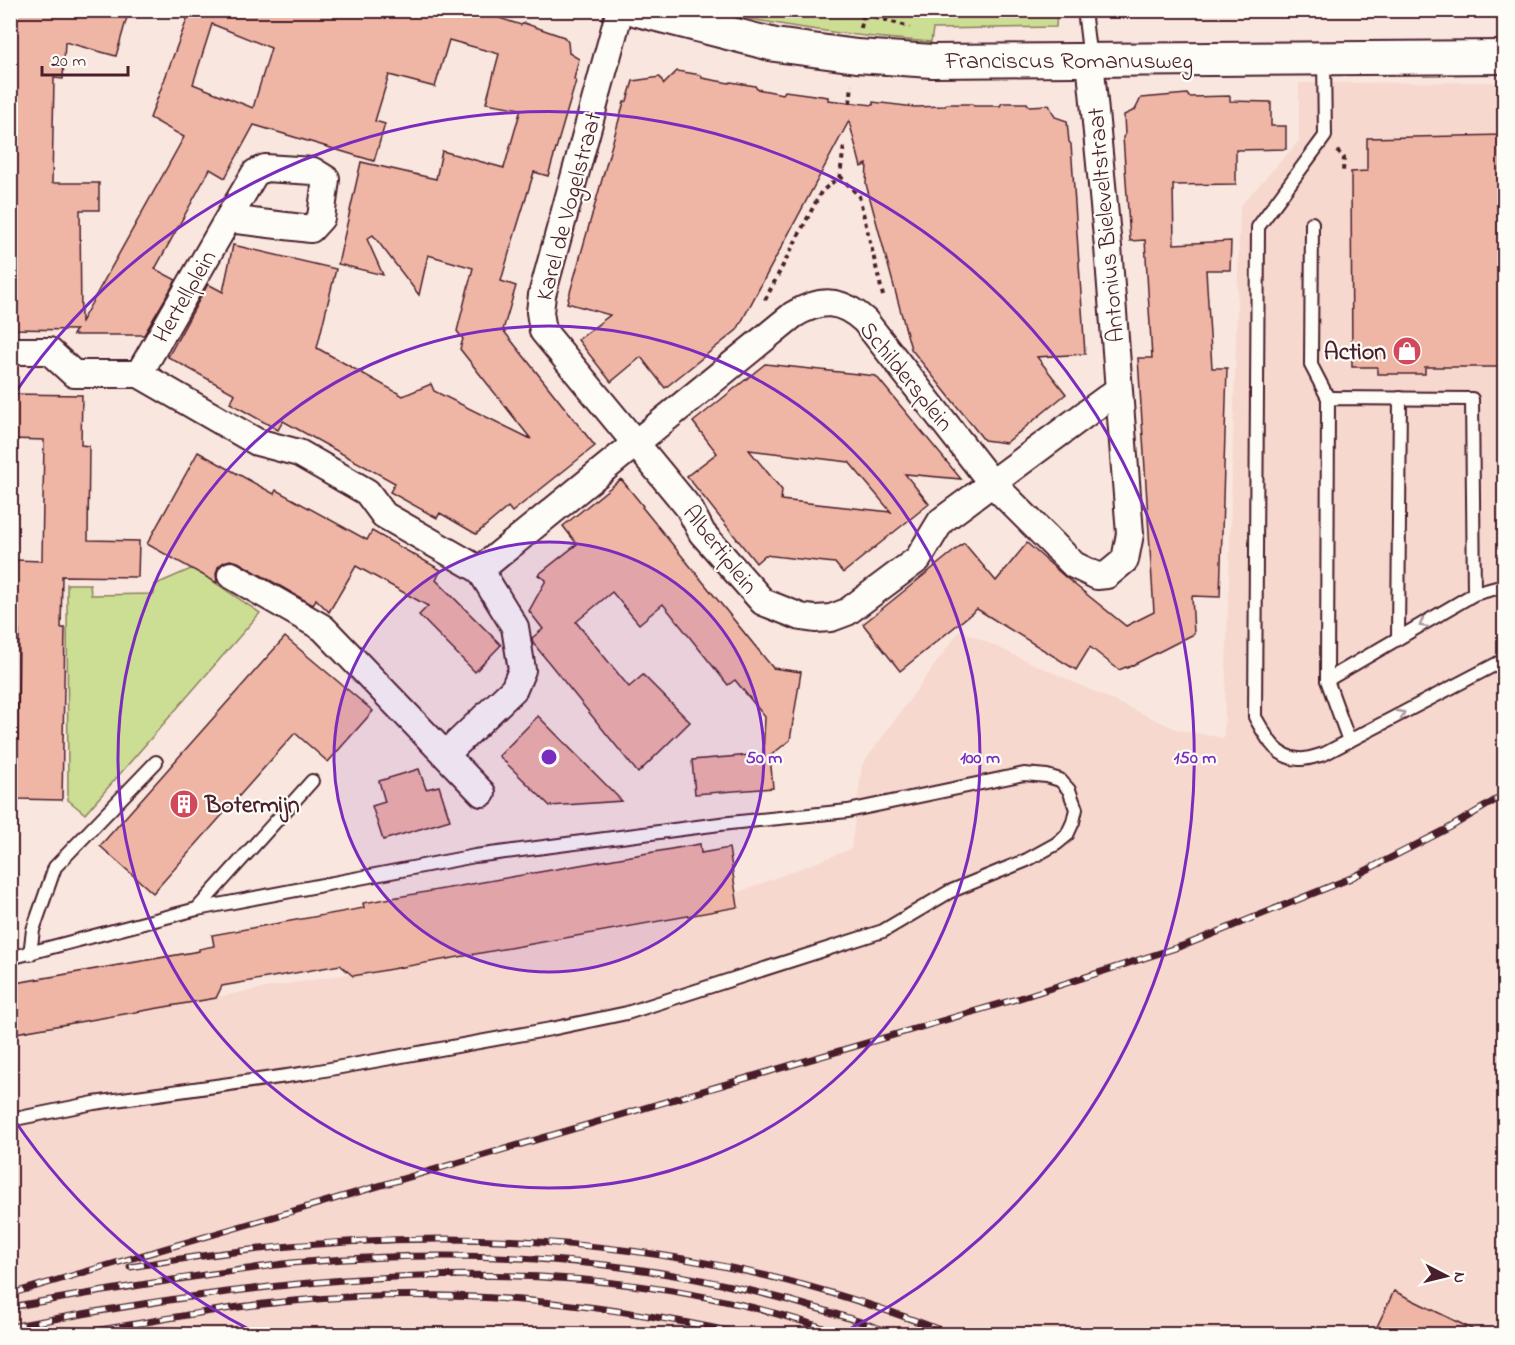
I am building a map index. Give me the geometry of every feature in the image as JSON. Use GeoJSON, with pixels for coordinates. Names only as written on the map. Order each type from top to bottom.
{"type":"FeatureCollection","features":[{"type":"Feature","properties":{"kind":"street","name":"Karel de Vogelstraat"},"geometry":{"type":"LineString","coordinates":[[620,10],[545,284],[540,312],[543,331],[634,443]]}},
{"type":"Feature","properties":{"kind":"street","name":"Franciscus Romanusweg"},"geometry":{"type":"LineString","coordinates":[[638,10],[775,45],[857,56],[932,61],[1504,57]]}},
{"type":"Feature","properties":{"kind":"street","name":"Antonius Bieleveltstraat"},"geometry":{"type":"LineString","coordinates":[[991,482],[1074,565],[1097,576],[1107,575],[1125,560],[1130,534],[1108,247],[1090,60]]}},
{"type":"Feature","properties":{"kind":"street","name":"Hertellplein"},"geometry":{"type":"LineString","coordinates":[[139,374],[228,219]]}},
{"type":"Feature","properties":{"kind":"street","name":"Schildersplein"},"geometry":{"type":"LineString","coordinates":[[480,570],[777,328],[804,309],[816,304],[831,303],[855,312],[865,321],[991,482]]}},
{"type":"Feature","properties":{"kind":"street"},"geometry":{"type":"LineString","coordinates":[[10,351],[49,351],[74,374],[139,374],[257,442],[299,453],[367,492],[384,515],[480,570],[515,627],[522,670],[514,689],[446,754]]}},
{"type":"Feature","properties":{"kind":"street"},"geometry":{"type":"LineString","coordinates":[[991,482],[1118,390]]}},
{"type":"Feature","properties":{"kind":"street","name":"Albertiplein"},"geometry":{"type":"LineString","coordinates":[[634,443],[689,508],[702,533],[763,602],[789,614],[815,619],[831,618],[847,612],[918,559],[940,521],[991,482]]}},
{"type":"Feature","properties":{"kind":"street"},"geometry":{"type":"LineString","coordinates":[[231,575],[323,628],[482,794]]}},
{"type":"Feature","properties":{"kind":"lane"},"geometry":{"type":"LineString","coordinates":[[1084,10],[1090,60]]}},
{"type":"Feature","properties":{"kind":"lane"},"geometry":{"type":"LineString","coordinates":[[1324,58],[1325,136],[1258,226],[1255,717],[1269,742],[1283,755],[1299,759],[1324,754],[1504,660]]}},
{"type":"Feature","properties":{"kind":"lane"},"geometry":{"type":"LineString","coordinates":[[1312,223],[1311,365],[1328,398],[1327,680],[1349,741]]}},
{"type":"Feature","properties":{"kind":"lane"},"geometry":{"type":"LineString","coordinates":[[1328,398],[1472,399],[1474,594]]}},
{"type":"Feature","properties":{"kind":"lane"},"geometry":{"type":"LineString","coordinates":[[1398,638],[1400,399]]}},
{"type":"Feature","properties":{"kind":"lane"},"geometry":{"type":"LineString","coordinates":[[1327,680],[1474,594],[1504,586]]}},
{"type":"Feature","properties":{"kind":"lane"},"geometry":{"type":"LineString","coordinates":[[30,954],[33,930],[55,867],[156,762]]}},
{"type":"Feature","properties":{"kind":"lane"},"geometry":{"type":"LineString","coordinates":[[10,958],[198,909],[475,856],[848,810],[1024,774],[1047,776],[1060,780],[1069,790],[1075,803],[1073,822],[1067,835],[1056,844],[1027,860],[949,892],[883,931],[627,1013],[486,1042],[308,1073],[94,1103],[10,1120]]}},
{"type":"Feature","properties":{"kind":"lane"},"geometry":{"type":"LineString","coordinates":[[198,909],[312,781]]}},
{"type":"Feature","properties":{"kind":"path"},"geometry":{"type":"LineString","coordinates":[[777,328],[761,308],[821,192],[840,176],[844,145]]}},
{"type":"Feature","properties":{"kind":"path"},"geometry":{"type":"LineString","coordinates":[[1343,171],[1344,158]]}},
{"type":"Feature","properties":{"kind":"path"},"geometry":{"type":"LineString","coordinates":[[840,176],[859,196],[884,300],[865,321]]}},
{"type":"Feature","properties":{"kind":"shaded area"},"geometry":{"type":"Polygon","coordinates":[[[1504,82],[1504,1334],[11,1334],[11,1036],[275,986],[658,923],[851,849],[862,765],[960,630],[1178,730],[1224,738],[1240,206],[1299,141],[1299,83],[1504,82]]]}},
{"type":"Feature","properties":{"kind":"green space"},"geometry":{"type":"Polygon","coordinates":[[[1057,10],[1056,27],[933,29],[931,42],[821,31],[712,11],[1057,10]]]}},
{"type":"Feature","properties":{"kind":"green space"},"geometry":{"type":"Polygon","coordinates":[[[193,568],[260,613],[85,814],[68,800],[67,584],[90,584],[91,595],[154,594],[154,585],[193,568]]]}},
{"type":"Feature","properties":{"kind":"building"},"geometry":{"type":"Polygon","coordinates":[[[10,10],[129,10],[116,56],[65,42],[63,79],[54,78],[52,183],[99,183],[99,210],[80,210],[81,322],[184,137],[150,118],[189,14],[182,10],[483,10],[495,14],[496,17],[521,25],[524,23],[564,37],[568,42],[569,53],[579,59],[574,79],[576,81],[548,176],[534,172],[501,281],[516,286],[503,330],[595,446],[512,512],[508,507],[476,534],[440,513],[437,518],[390,492],[395,483],[283,421],[278,430],[230,403],[235,394],[168,357],[208,284],[223,292],[233,245],[336,269],[317,348],[403,396],[431,384],[434,391],[531,439],[460,349],[463,339],[457,331],[473,268],[428,255],[419,295],[373,235],[367,239],[383,275],[338,264],[361,162],[436,179],[442,151],[504,168],[521,109],[486,103],[499,54],[449,40],[435,87],[389,75],[375,121],[385,124],[374,161],[254,125],[225,178],[210,169],[155,269],[176,280],[144,335],[73,335],[76,330],[10,329],[10,10]],[[212,24],[193,84],[253,108],[271,48],[212,24]]]}},
{"type":"Feature","properties":{"kind":"building"},"geometry":{"type":"Polygon","coordinates":[[[677,71],[701,75],[702,78],[755,86],[757,89],[783,94],[785,91],[828,97],[828,100],[873,105],[873,102],[915,107],[945,106],[947,104],[1000,106],[1002,103],[1027,103],[1029,106],[1049,105],[1055,117],[1067,121],[1071,144],[1085,354],[1037,357],[1066,394],[1006,443],[984,440],[911,349],[866,184],[867,164],[861,167],[849,121],[737,330],[665,388],[641,357],[611,382],[578,340],[610,315],[567,303],[624,102],[627,101],[633,81],[660,77],[664,84],[677,71]]]}},
{"type":"Feature","properties":{"kind":"building"},"geometry":{"type":"Polygon","coordinates":[[[1187,94],[1189,97],[1230,96],[1230,101],[1271,102],[1271,126],[1286,126],[1286,149],[1236,150],[1236,184],[1173,185],[1174,244],[1231,241],[1230,270],[1206,270],[1212,368],[1227,368],[1220,597],[1192,596],[1194,634],[1119,670],[1090,647],[1076,670],[977,609],[900,671],[863,624],[964,543],[996,581],[1027,543],[1126,626],[1154,612],[1138,358],[1152,358],[1145,240],[1130,241],[1123,137],[1125,135],[1124,115],[1135,110],[1141,98],[1187,94]]]}},
{"type":"Feature","properties":{"kind":"building"},"geometry":{"type":"Polygon","coordinates":[[[1504,135],[1504,367],[1425,367],[1425,374],[1377,374],[1377,367],[1352,367],[1351,172],[1367,171],[1367,138],[1504,135]]]}},
{"type":"Feature","properties":{"kind":"building"},"geometry":{"type":"Polygon","coordinates":[[[765,364],[876,376],[961,479],[905,474],[929,504],[843,573],[835,563],[765,555],[756,563],[687,476],[717,453],[693,422],[765,364]],[[749,450],[782,490],[781,500],[891,512],[849,462],[749,450]]]}},
{"type":"Feature","properties":{"kind":"building"},"geometry":{"type":"Polygon","coordinates":[[[13,394],[82,395],[81,445],[89,446],[88,540],[139,541],[138,577],[62,576],[61,628],[65,628],[62,800],[17,799],[19,630],[14,630],[15,560],[42,561],[44,440],[12,439],[13,394]]]}},
{"type":"Feature","properties":{"kind":"building"},"geometry":{"type":"Polygon","coordinates":[[[198,452],[274,494],[276,490],[367,540],[372,531],[441,570],[436,580],[501,645],[475,672],[419,615],[428,606],[356,566],[329,612],[316,599],[313,605],[238,562],[230,560],[218,567],[217,583],[147,544],[198,452]]]}},
{"type":"Feature","properties":{"kind":"building"},"geometry":{"type":"Polygon","coordinates":[[[621,479],[773,668],[801,672],[790,740],[770,756],[773,788],[695,794],[692,760],[763,754],[765,717],[735,680],[728,685],[663,604],[639,624],[612,592],[576,622],[629,687],[643,675],[690,722],[638,773],[533,643],[532,638],[543,629],[529,611],[546,580],[538,575],[577,544],[563,526],[621,479]]]}},
{"type":"Feature","properties":{"kind":"building","name":"Botermijn"},"geometry":{"type":"Polygon","coordinates":[[[285,637],[373,711],[328,762],[295,733],[153,893],[100,846],[285,637]]]}},
{"type":"Feature","properties":{"kind":"building"},"geometry":{"type":"Polygon","coordinates":[[[538,716],[622,801],[550,806],[499,756],[538,716]]]}},
{"type":"Feature","properties":{"kind":"building"},"geometry":{"type":"Polygon","coordinates":[[[419,769],[426,789],[439,786],[450,820],[383,840],[372,806],[385,802],[379,781],[419,769]]]}},
{"type":"Feature","properties":{"kind":"building"},"geometry":{"type":"Polygon","coordinates":[[[700,844],[701,853],[729,848],[738,907],[353,976],[340,965],[222,986],[216,998],[10,1034],[10,984],[199,951],[199,949],[214,946],[212,935],[364,908],[363,903],[700,844]]]}},
{"type":"Feature","properties":{"kind":"building"},"geometry":{"type":"Polygon","coordinates":[[[1394,1291],[1484,1335],[1373,1335],[1394,1291]]]}},
{"type":"Feature","properties":{"kind":"railway"},"geometry":{"type":"LineString","coordinates":[[10,1294],[1020,998],[1188,944],[1351,878],[1449,828],[1504,795]]}},
{"type":"Feature","properties":{"kind":"railway"},"geometry":{"type":"LineString","coordinates":[[130,1267],[235,1252],[339,1242],[443,1239],[545,1242],[647,1253],[749,1272],[850,1298],[950,1334]]}},
{"type":"Feature","properties":{"kind":"railway"},"geometry":{"type":"LineString","coordinates":[[10,1307],[150,1283],[288,1263],[382,1257],[457,1256],[605,1265],[678,1276],[750,1290],[823,1310],[895,1334]]}},
{"type":"Feature","properties":{"kind":"railway"},"geometry":{"type":"LineString","coordinates":[[10,1327],[217,1293],[323,1282],[428,1276],[533,1277],[637,1286],[740,1304],[841,1334]]}},
{"type":"Feature","properties":{"kind":"railway"},"geometry":{"type":"LineString","coordinates":[[78,1334],[267,1304],[350,1297],[406,1296],[463,1297],[575,1305],[741,1334]]}},
{"type":"Feature","properties":{"kind":"place","name":"Action"},"geometry":{"type":"Point","coordinates":[1407,351]}},
{"type":"Feature","properties":{"kind":"place","name":"Botermijn"},"geometry":{"type":"Point","coordinates":[184,804]}}]}
